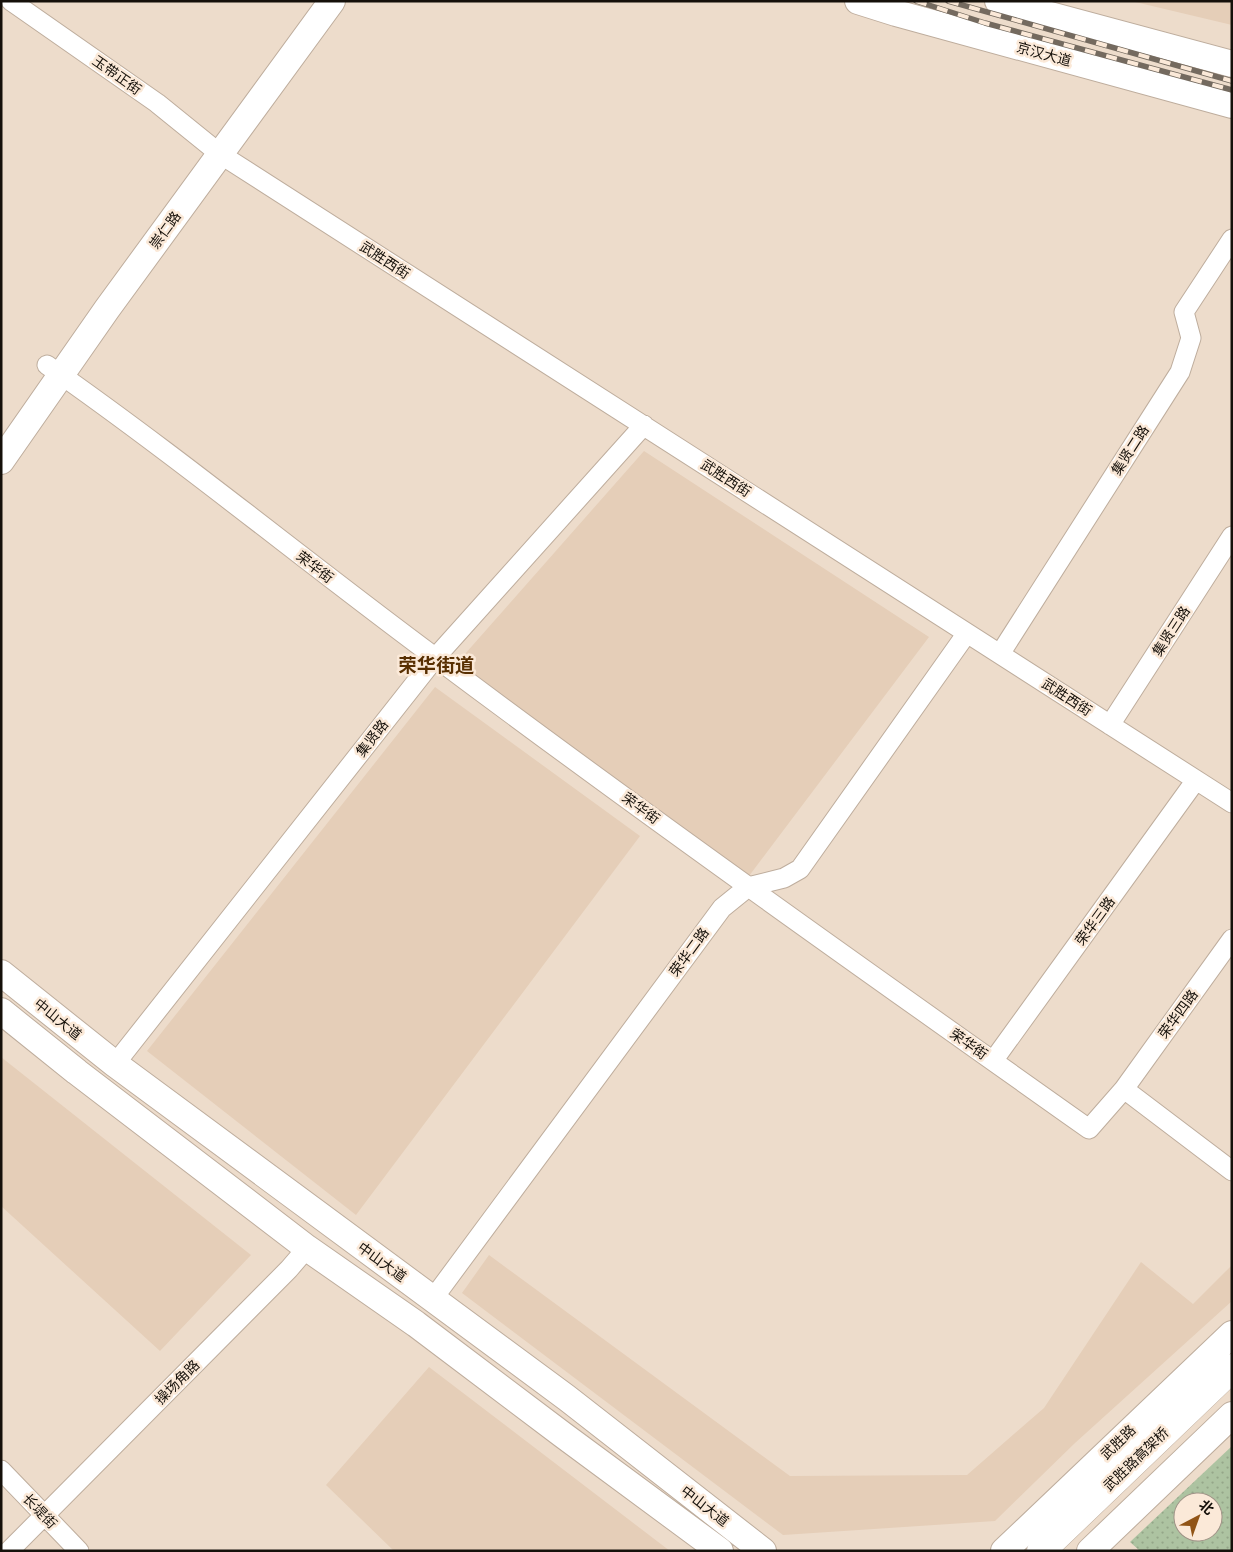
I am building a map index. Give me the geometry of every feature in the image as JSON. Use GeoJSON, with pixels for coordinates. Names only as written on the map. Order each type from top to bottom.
{"type":"FeatureCollection","features":[{"type":"Feature","properties":{"kind":"main road","name":"崇仁路"},"geometry":{"type":"LineString","coordinates":[[1,431],[107,308],[311,1]]}},
{"type":"Feature","properties":{"kind":"main road","name":"崇仁路"},"geometry":{"type":"LineString","coordinates":[[213,149],[332,1]]}},
{"type":"Feature","properties":{"kind":"main road","name":"京汉大道"},"geometry":{"type":"LineString","coordinates":[[858,1],[1232,105]]}},
{"type":"Feature","properties":{"kind":"main road"},"geometry":{"type":"LineString","coordinates":[[998,1],[1032,6],[1232,64]]}},
{"type":"Feature","properties":{"kind":"main road","name":"崇仁路"},"geometry":{"type":"LineString","coordinates":[[1,461],[54,370]]}},
{"type":"Feature","properties":{"kind":"main road","name":"中山大道"},"geometry":{"type":"LineString","coordinates":[[1,973],[114,1064],[567,1398],[763,1551]]}},
{"type":"Feature","properties":{"kind":"main road","name":"中山大道"},"geometry":{"type":"LineString","coordinates":[[1,1011],[76,1072],[307,1248],[416,1324],[562,1435],[720,1551]]}},
{"type":"Feature","properties":{"kind":"main road","name":"武胜路"},"geometry":{"type":"LineString","coordinates":[[1004,1551],[1232,1334]]}},
{"type":"Feature","properties":{"kind":"main road","name":"武胜路高架桥"},"geometry":{"type":"LineString","coordinates":[[1041,1551],[1232,1368]]}},
{"type":"Feature","properties":{"kind":"main road","name":"武胜路高架桥"},"geometry":{"type":"LineString","coordinates":[[1066,1551],[1232,1393]]}},
{"type":"Feature","properties":{"kind":"main road"},"geometry":{"type":"LineString","coordinates":[[1090,1551],[1232,1415]]}},
{"type":"Feature","properties":{"kind":"street","name":"玉带正街"},"geometry":{"type":"LineString","coordinates":[[11,1],[157,104],[213,149]]}},
{"type":"Feature","properties":{"kind":"street","name":"武胜西街"},"geometry":{"type":"LineString","coordinates":[[213,149],[1232,803]]}},
{"type":"Feature","properties":{"kind":"street","name":"集贤二路"},"geometry":{"type":"LineString","coordinates":[[1000,654],[1180,372],[1191,338],[1184,312],[1232,239]]}},
{"type":"Feature","properties":{"kind":"street","name":"荣华街"},"geometry":{"type":"LineString","coordinates":[[54,370],[137,430],[435,658],[748,887],[1088,1129],[1124,1089]]}},
{"type":"Feature","properties":{"kind":"street","name":"集贤路"},"geometry":{"type":"LineString","coordinates":[[114,1064],[435,658],[644,425]]}},
{"type":"Feature","properties":{"kind":"street","name":"集贤三路"},"geometry":{"type":"LineString","coordinates":[[1110,725],[1232,536]]}},
{"type":"Feature","properties":{"kind":"street","name":"荣华二路"},"geometry":{"type":"LineString","coordinates":[[432,1300],[722,908],[748,887],[784,878],[800,869],[967,633]]}},
{"type":"Feature","properties":{"kind":"street","name":"荣华三路"},"geometry":{"type":"LineString","coordinates":[[993,1061],[1196,780]]}},
{"type":"Feature","properties":{"kind":"street","name":"荣华四路"},"geometry":{"type":"LineString","coordinates":[[1124,1089],[1232,939]]}},
{"type":"Feature","properties":{"kind":"street"},"geometry":{"type":"LineString","coordinates":[[1124,1089],[1232,1171]]}},
{"type":"Feature","properties":{"kind":"street","name":"操场角路"},"geometry":{"type":"LineString","coordinates":[[9,1551],[282,1276],[307,1248]]}},
{"type":"Feature","properties":{"kind":"street","name":"长堤街"},"geometry":{"type":"LineString","coordinates":[[1,1470],[79,1551]]}},
{"type":"Feature","properties":{"kind":"shaded area"},"geometry":{"type":"Polygon","coordinates":[[[1131,1],[1232,1],[1232,25],[1131,1]]]}},
{"type":"Feature","properties":{"kind":"shaded area"},"geometry":{"type":"Polygon","coordinates":[[[644,451],[929,637],[749,876],[457,663],[644,451]]]}},
{"type":"Feature","properties":{"kind":"shaded area"},"geometry":{"type":"Polygon","coordinates":[[[435,687],[640,836],[356,1215],[147,1051],[435,687]]]}},
{"type":"Feature","properties":{"kind":"shaded area"},"geometry":{"type":"Polygon","coordinates":[[[1,1057],[251,1255],[160,1351],[1,1206],[1,1057]]]}},
{"type":"Feature","properties":{"kind":"shaded area"},"geometry":{"type":"Polygon","coordinates":[[[489,1255],[790,1476],[967,1475],[1044,1408],[1141,1262],[1193,1304],[1232,1265],[1232,1301],[1075,1443],[995,1521],[783,1535],[462,1293],[489,1255]]]}},
{"type":"Feature","properties":{"kind":"shaded area"},"geometry":{"type":"Polygon","coordinates":[[[429,1367],[670,1551],[394,1551],[326,1485],[429,1367]]]}},
{"type":"Feature","properties":{"kind":"green space"},"geometry":{"type":"Polygon","coordinates":[[[1232,1446],[1232,1551],[1140,1551],[1130,1542],[1173,1502],[1173,1542],[1223,1542],[1223,1492],[1183,1492],[1232,1446]]]}},
{"type":"Feature","properties":{"kind":"railway"},"geometry":{"type":"LineString","coordinates":[[916,1],[985,23],[1232,90]]}},
{"type":"Feature","properties":{"kind":"railway"},"geometry":{"type":"LineString","coordinates":[[948,1],[1232,81]]}},
{"type":"Feature","properties":{"kind":"district","name":"荣华街道"},"geometry":{"type":"Point","coordinates":[436,665]}}]}
